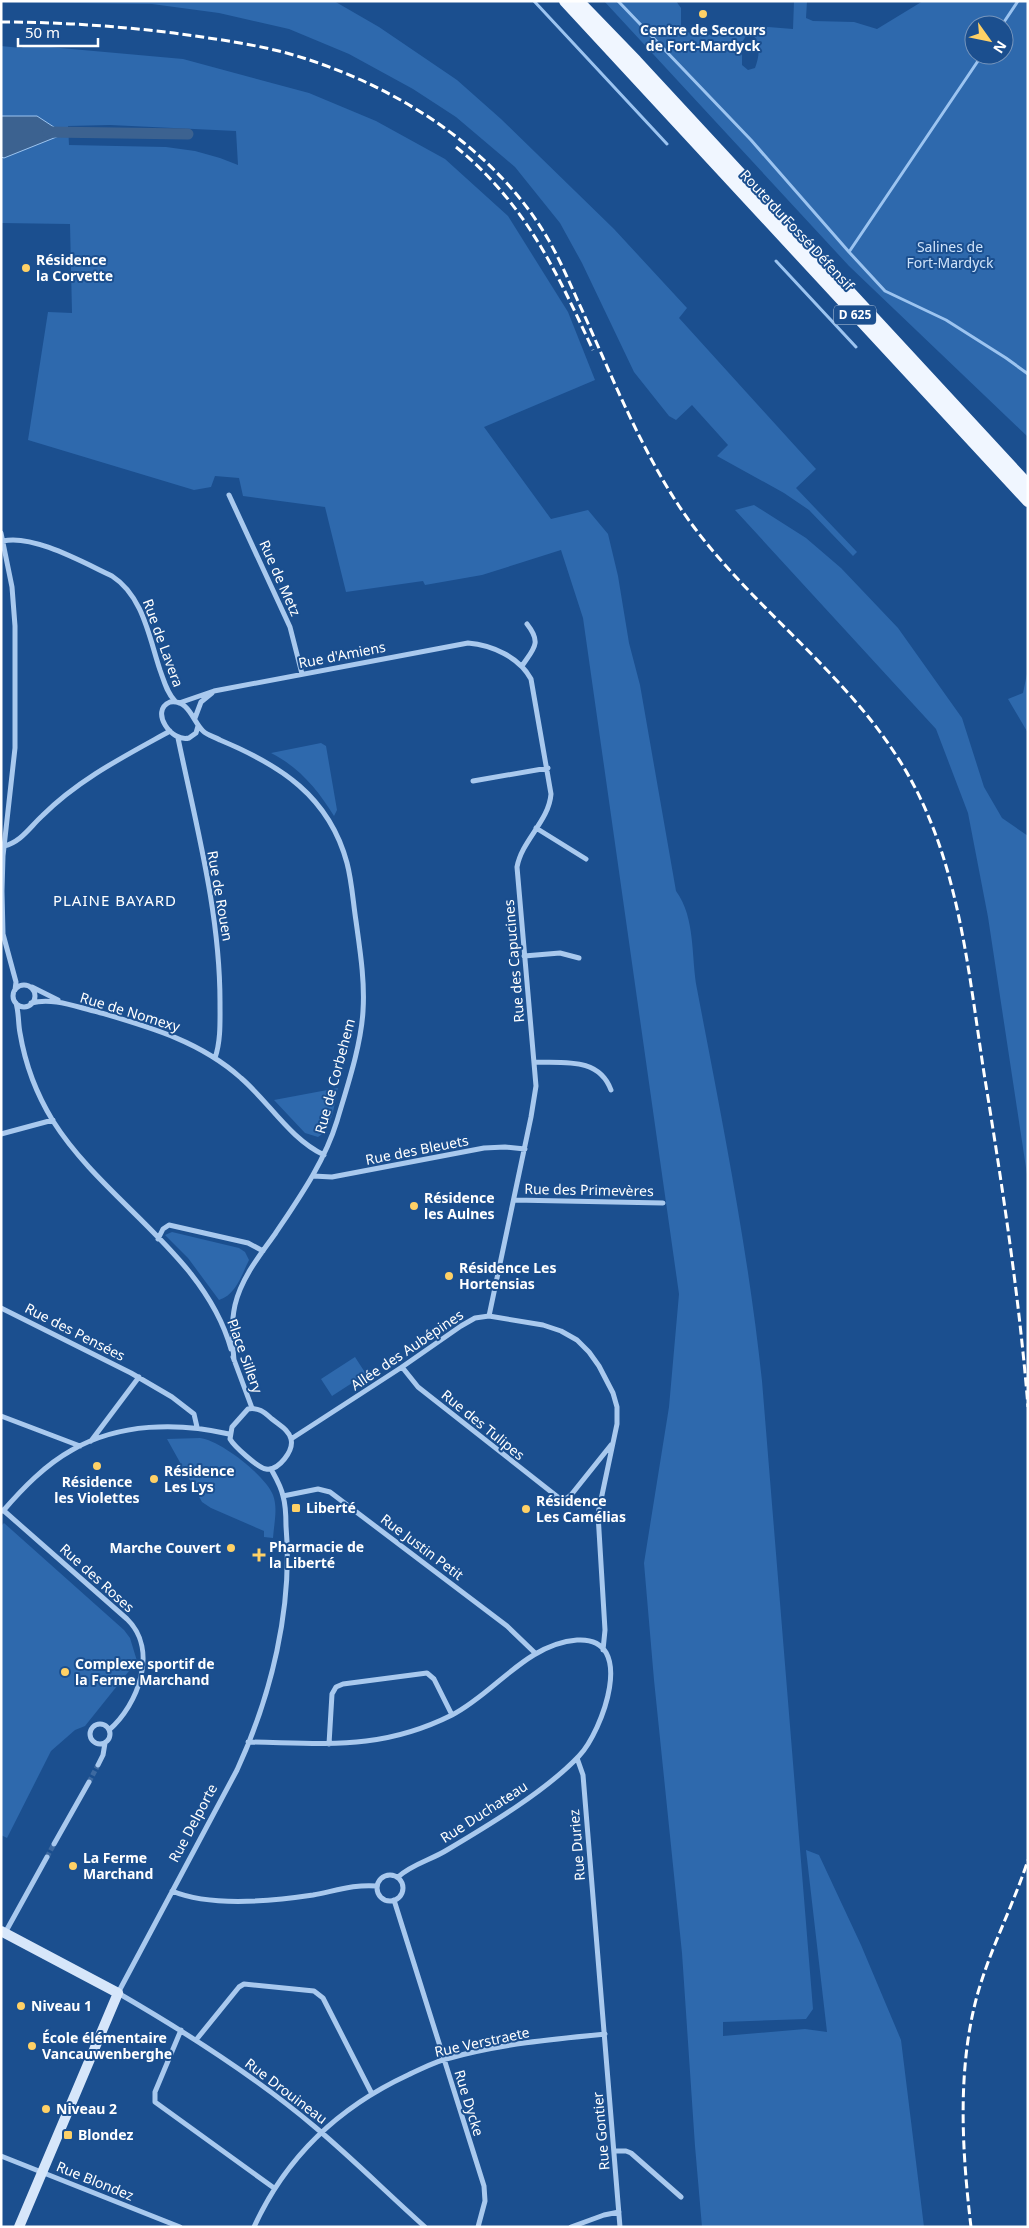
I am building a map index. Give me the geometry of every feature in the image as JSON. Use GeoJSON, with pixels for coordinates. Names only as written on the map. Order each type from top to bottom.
{"type":"FeatureCollection","features":[{"type":"Feature","properties":{"kind":"main road","name":"Route du Fossé Défensif"},"geometry":{"type":"LineString","coordinates":[[565,1],[1028,501]]}},
{"type":"Feature","properties":{"kind":"main road","name":"Route du Fossé Défensif"},"geometry":{"type":"LineString","coordinates":[[578,1],[636,61],[1028,485]]}},
{"type":"Feature","properties":{"kind":"street","name":"Rue de Metz"},"geometry":{"type":"LineString","coordinates":[[229,495],[290,627],[302,674]]}},
{"type":"Feature","properties":{"kind":"street"},"geometry":{"type":"LineString","coordinates":[[1,533],[13,596],[15,648],[14,753],[4,846],[2,881],[3,934],[16,982],[14,997],[16,1003],[24,1006],[31,1003],[35,994],[30,986],[23,985],[15,990]]}},
{"type":"Feature","properties":{"kind":"street","name":"Rue de Lavera"},"geometry":{"type":"LineString","coordinates":[[3,541],[18,538],[37,543],[106,573],[123,584],[135,599],[163,677],[177,702]]}},
{"type":"Feature","properties":{"kind":"street"},"geometry":{"type":"LineString","coordinates":[[522,666],[536,643],[536,637],[527,624]]}},
{"type":"Feature","properties":{"kind":"street","name":"Rue d'Amiens"},"geometry":{"type":"LineString","coordinates":[[177,702],[214,691],[456,644],[475,644]]}},
{"type":"Feature","properties":{"kind":"street","name":"Rue des Capucines"},"geometry":{"type":"LineString","coordinates":[[475,644],[500,652],[522,666],[533,684],[548,768],[551,798],[546,812],[523,848],[517,867],[535,1062],[535,1094],[489,1316]]}},
{"type":"Feature","properties":{"kind":"street"},"geometry":{"type":"LineString","coordinates":[[195,718],[201,702],[214,691]]}},
{"type":"Feature","properties":{"kind":"street"},"geometry":{"type":"LineString","coordinates":[[177,702],[195,718],[198,726],[192,737],[178,738],[170,731],[162,719],[161,713],[166,704],[177,702]]}},
{"type":"Feature","properties":{"kind":"street","name":"Rue de Corbehem"},"geometry":{"type":"LineString","coordinates":[[198,726],[205,733],[264,759],[290,778],[308,795],[328,821],[346,860],[353,895],[360,953],[363,1012],[360,1037],[340,1113],[324,1156],[313,1176],[243,1283],[235,1306],[232,1328],[234,1360]]}},
{"type":"Feature","properties":{"kind":"street"},"geometry":{"type":"LineString","coordinates":[[4,846],[17,841],[49,809],[90,777],[170,731]]}},
{"type":"Feature","properties":{"kind":"street","name":"Rue de Rouen"},"geometry":{"type":"LineString","coordinates":[[178,738],[211,900],[217,943],[220,1020],[215,1058]]}},
{"type":"Feature","properties":{"kind":"street"},"geometry":{"type":"LineString","coordinates":[[473,781],[548,768]]}},
{"type":"Feature","properties":{"kind":"street"},"geometry":{"type":"LineString","coordinates":[[536,828],[586,859]]}},
{"type":"Feature","properties":{"kind":"street"},"geometry":{"type":"LineString","coordinates":[[524,956],[560,953],[579,958]]}},
{"type":"Feature","properties":{"kind":"street","name":"Rue de Nomexy"},"geometry":{"type":"LineString","coordinates":[[30,986],[67,1004]]}},
{"type":"Feature","properties":{"kind":"street","name":"Rue de Nomexy"},"geometry":{"type":"LineString","coordinates":[[31,1003],[45,1000],[67,1004],[161,1031],[188,1042],[215,1058],[246,1082],[305,1144],[324,1156]]}},
{"type":"Feature","properties":{"kind":"street","name":"Place Sillery"},"geometry":{"type":"LineString","coordinates":[[16,1003],[25,1057],[52,1120],[91,1170],[186,1269],[208,1299],[224,1329],[252,1408]]}},
{"type":"Feature","properties":{"kind":"street"},"geometry":{"type":"LineString","coordinates":[[535,1062],[592,1066],[606,1078],[611,1090]]}},
{"type":"Feature","properties":{"kind":"street"},"geometry":{"type":"LineString","coordinates":[[1,1134],[52,1120]]}},
{"type":"Feature","properties":{"kind":"street","name":"Rue des Bleuets"},"geometry":{"type":"LineString","coordinates":[[313,1176],[332,1178],[491,1147],[525,1149]]}},
{"type":"Feature","properties":{"kind":"street","name":"Rue des Primevères"},"geometry":{"type":"LineString","coordinates":[[514,1200],[663,1203]]}},
{"type":"Feature","properties":{"kind":"street"},"geometry":{"type":"LineString","coordinates":[[158,1239],[165,1227],[172,1226],[243,1241],[263,1251]]}},
{"type":"Feature","properties":{"kind":"street","name":"Rue des Pensées"},"geometry":{"type":"LineString","coordinates":[[1,1308],[139,1378],[192,1412],[196,1417],[197,1427]]}},
{"type":"Feature","properties":{"kind":"street","name":"Allée des Aubépines"},"geometry":{"type":"LineString","coordinates":[[291,1439],[402,1368],[461,1326],[475,1318],[489,1316],[543,1325],[561,1331],[577,1340],[589,1352],[599,1366],[613,1393],[617,1413],[612,1444]]}},
{"type":"Feature","properties":{"kind":"street","name":"Rue des Tulipes"},"geometry":{"type":"LineString","coordinates":[[402,1368],[418,1387],[553,1496],[561,1498],[571,1495],[612,1444]]}},
{"type":"Feature","properties":{"kind":"street"},"geometry":{"type":"LineString","coordinates":[[90,1442],[139,1378]]}},
{"type":"Feature","properties":{"kind":"street"},"geometry":{"type":"LineString","coordinates":[[252,1408],[264,1413],[285,1430],[291,1439],[288,1452],[280,1463],[271,1469],[261,1467],[235,1446],[229,1434],[242,1413],[252,1408]]}},
{"type":"Feature","properties":{"kind":"street"},"geometry":{"type":"LineString","coordinates":[[1,1416],[80,1446]]}},
{"type":"Feature","properties":{"kind":"street"},"geometry":{"type":"LineString","coordinates":[[2,1511],[40,1473],[80,1446],[90,1442],[138,1428],[197,1427],[229,1434]]}},
{"type":"Feature","properties":{"kind":"street"},"geometry":{"type":"LineString","coordinates":[[603,1650],[605,1630],[598,1514],[612,1444]]}},
{"type":"Feature","properties":{"kind":"street","name":"Rue Delporte"},"geometry":{"type":"LineString","coordinates":[[19,2227],[118,1993],[233,1778],[248,1742],[271,1671],[282,1618],[288,1547],[283,1496],[271,1469]]}},
{"type":"Feature","properties":{"kind":"street","name":"Rue Justin Petit"},"geometry":{"type":"LineString","coordinates":[[283,1496],[318,1489],[330,1492],[507,1626],[535,1653]]}},
{"type":"Feature","properties":{"kind":"street","name":"Rue des Roses"},"geometry":{"type":"LineString","coordinates":[[2,1511],[127,1619],[137,1631],[144,1660],[141,1677],[119,1720],[109,1730],[109,1737],[105,1743],[103,1755],[98,1766]]}},
{"type":"Feature","properties":{"kind":"street"},"geometry":{"type":"LineString","coordinates":[[248,1742],[358,1744],[391,1738],[452,1715],[483,1696],[535,1653],[559,1644],[579,1640],[592,1642],[603,1650],[609,1663],[611,1678],[608,1700],[588,1744],[577,1758]]}},
{"type":"Feature","properties":{"kind":"street"},"geometry":{"type":"LineString","coordinates":[[329,1744],[332,1694],[336,1688],[343,1684],[427,1673],[434,1679],[452,1715]]}},
{"type":"Feature","properties":{"kind":"street"},"geometry":{"type":"LineString","coordinates":[[105,1743],[98,1744],[93,1742],[90,1738],[90,1731],[93,1726],[100,1724],[106,1726],[109,1730]]}},
{"type":"Feature","properties":{"kind":"street","name":"Rue Duchateau"},"geometry":{"type":"LineString","coordinates":[[398,1878],[410,1868],[439,1854],[483,1828],[539,1789],[577,1758]]}},
{"type":"Feature","properties":{"kind":"street","name":"Rue Duriez"},"geometry":{"type":"LineString","coordinates":[[577,1758],[583,1776],[604,2034]]}},
{"type":"Feature","properties":{"kind":"street"},"geometry":{"type":"LineString","coordinates":[[54,1844],[89,1782]]}},
{"type":"Feature","properties":{"kind":"street"},"geometry":{"type":"LineString","coordinates":[[46,1857],[3,1932],[118,1993]]}},
{"type":"Feature","properties":{"kind":"street"},"geometry":{"type":"LineString","coordinates":[[390,1875],[398,1878],[402,1883],[403,1889],[399,1896],[394,1900],[386,1900],[380,1896],[377,1886],[380,1880],[390,1875]]}},
{"type":"Feature","properties":{"kind":"street"},"geometry":{"type":"LineString","coordinates":[[172,1891],[183,1895],[206,1898],[258,1900],[313,1895],[355,1885],[377,1886]]}},
{"type":"Feature","properties":{"kind":"street","name":"Rue Dycke"},"geometry":{"type":"LineString","coordinates":[[394,1900],[485,2190],[484,2205],[478,2227]]}},
{"type":"Feature","properties":{"kind":"street"},"geometry":{"type":"LineString","coordinates":[[196,2040],[239,1987],[244,1984],[314,1991],[323,1998],[372,2094]]}},
{"type":"Feature","properties":{"kind":"street","name":"Rue Drouineau"},"geometry":{"type":"LineString","coordinates":[[118,1993],[181,2030],[267,2089],[322,2133],[425,2227]]}},
{"type":"Feature","properties":{"kind":"street"},"geometry":{"type":"LineString","coordinates":[[181,2030],[156,2092],[155,2102],[274,2188]]}},
{"type":"Feature","properties":{"kind":"street","name":"Rue Verstraete"},"geometry":{"type":"LineString","coordinates":[[254,2227],[274,2188],[297,2157],[351,2108],[372,2094],[444,2060],[541,2041],[604,2034]]}},
{"type":"Feature","properties":{"kind":"street","name":"Rue Gontier"},"geometry":{"type":"LineString","coordinates":[[604,2034],[620,2227]]}},
{"type":"Feature","properties":{"kind":"street"},"geometry":{"type":"LineString","coordinates":[[615,2151],[626,2151],[633,2155],[681,2197]]}},
{"type":"Feature","properties":{"kind":"street","name":"Rue Blondez"},"geometry":{"type":"LineString","coordinates":[[1,2156],[180,2227]]}},
{"type":"Feature","properties":{"kind":"street"},"geometry":{"type":"LineString","coordinates":[[570,2227],[604,2215],[619,2212]]}},
{"type":"Feature","properties":{"kind":"green space"},"geometry":{"type":"Polygon","coordinates":[[[334,1],[379,27],[457,80],[501,119],[614,229],[687,308],[679,318],[816,469],[796,488],[857,552],[853,556],[809,510],[784,493],[717,456],[728,445],[692,405],[676,420],[669,416],[634,372],[582,263],[560,223],[515,167],[456,117],[413,89],[349,54],[289,29],[219,13],[152,4],[1,2],[334,1]]]}},
{"type":"Feature","properties":{"kind":"green space","name":"Salines de Fort-Mardyck"},"geometry":{"type":"Polygon","coordinates":[[[604,1],[676,1],[681,8],[681,28],[684,32],[723,36],[754,26],[793,29],[794,1],[807,1],[806,18],[813,21],[854,22],[877,29],[923,1],[1028,1],[1028,437],[849,266],[604,1]],[[746,36],[742,42],[742,65],[748,70],[755,68],[758,56],[758,48],[754,36],[746,36]]]}},
{"type":"Feature","properties":{"kind":"green space"},"geometry":{"type":"Polygon","coordinates":[[[27,45],[183,59],[309,93],[376,121],[445,159],[508,216],[568,312],[595,380],[484,427],[551,519],[588,510],[608,534],[618,576],[629,643],[640,685],[676,891],[687,913],[690,926],[697,989],[742,1234],[762,1381],[813,2009],[806,2019],[723,2022],[723,2036],[805,2029],[827,2032],[806,1850],[819,1855],[861,1945],[901,2040],[924,2227],[702,2227],[682,1953],[644,1563],[669,1407],[679,1294],[583,618],[561,550],[482,575],[425,585],[423,581],[346,592],[325,507],[243,496],[239,478],[215,476],[211,487],[194,490],[28,440],[48,312],[72,313],[70,224],[1,223],[1,46],[21,48],[27,45]],[[110,125],[68,126],[69,145],[166,147],[195,151],[238,165],[236,131],[110,125]]]}},
{"type":"Feature","properties":{"kind":"green space"},"geometry":{"type":"Polygon","coordinates":[[[754,505],[806,538],[841,568],[898,628],[962,718],[984,787],[1002,818],[1028,836],[1028,1181],[988,917],[968,813],[936,729],[735,510],[754,505]]]}},
{"type":"Feature","properties":{"kind":"green space"},"geometry":{"type":"Polygon","coordinates":[[[1028,669],[1028,733],[1008,699],[1023,693],[1028,669]]]}},
{"type":"Feature","properties":{"kind":"green space"},"geometry":{"type":"Polygon","coordinates":[[[321,743],[326,746],[337,810],[334,816],[321,797],[299,772],[271,753],[321,743]]]}},
{"type":"Feature","properties":{"kind":"green space"},"geometry":{"type":"Polygon","coordinates":[[[338,1088],[330,1122],[318,1137],[305,1133],[274,1100],[338,1088]]]}},
{"type":"Feature","properties":{"kind":"green space"},"geometry":{"type":"Polygon","coordinates":[[[172,1232],[239,1248],[245,1252],[249,1260],[238,1283],[230,1294],[219,1300],[188,1258],[165,1235],[172,1232]]]}},
{"type":"Feature","properties":{"kind":"green space"},"geometry":{"type":"Polygon","coordinates":[[[355,1357],[366,1374],[332,1396],[321,1379],[355,1357]]]}},
{"type":"Feature","properties":{"kind":"green space"},"geometry":{"type":"Polygon","coordinates":[[[200,1438],[209,1440],[230,1452],[252,1469],[269,1487],[275,1505],[273,1538],[264,1537],[264,1531],[211,1508],[202,1502],[167,1439],[200,1438]]]}},
{"type":"Feature","properties":{"kind":"green space","name":"Complexe sportif de la Ferme Marchand"},"geometry":{"type":"Polygon","coordinates":[[[4,1523],[124,1630],[130,1638],[137,1661],[85,1726],[75,1730],[51,1751],[7,1838],[1,1835],[1,1526],[4,1523]]]}},
{"type":"Feature","properties":{"kind":"shaded area"},"geometry":{"type":"Polygon","coordinates":[[[1,116],[37,116],[60,131],[64,131],[64,134],[4,158],[1,157],[1,116]]]}},
{"type":"Feature","properties":{"kind":"waterway"},"geometry":{"type":"LineString","coordinates":[[534,1],[667,144]]}},
{"type":"Feature","properties":{"kind":"waterway"},"geometry":{"type":"LineString","coordinates":[[618,1],[751,140],[849,252],[975,65]]}},
{"type":"Feature","properties":{"kind":"waterway"},"geometry":{"type":"LineString","coordinates":[[1009,15],[1018,1]]}},
{"type":"Feature","properties":{"kind":"waterway"},"geometry":{"type":"LineString","coordinates":[[48,132],[188,134]]}},
{"type":"Feature","properties":{"kind":"waterway"},"geometry":{"type":"LineString","coordinates":[[849,252],[885,291],[946,320],[1028,374]]}},
{"type":"Feature","properties":{"kind":"waterway"},"geometry":{"type":"LineString","coordinates":[[776,261],[856,347]]}},
{"type":"Feature","properties":{"kind":"tunnel"},"geometry":{"type":"LineString","coordinates":[[89,1782],[98,1765]]}},
{"type":"Feature","properties":{"kind":"tunnel"},"geometry":{"type":"LineString","coordinates":[[47,1857],[54,1844]]}},
{"type":"Feature","properties":{"kind":"railway"},"geometry":{"type":"LineString","coordinates":[[1,22],[131,28],[236,42],[297,56],[371,84],[406,103],[440,125],[471,149],[500,176],[526,206],[556,254],[624,405],[650,457],[679,506],[703,539],[730,570],[816,658],[870,719],[894,752],[916,789],[933,827],[957,907],[965,948],[1009,1240],[1020,1323],[1028,1407]]}},
{"type":"Feature","properties":{"kind":"railway"},"geometry":{"type":"LineString","coordinates":[[456,147],[502,192],[537,240],[566,293],[593,350]]}},
{"type":"Feature","properties":{"kind":"railway"},"geometry":{"type":"LineString","coordinates":[[971,2227],[965,2169],[963,2111],[966,2053],[982,1979],[1028,1860]]}},
{"type":"Feature","properties":{"kind":"place","name":"Centre de Secours de Fort-Mardyck"},"geometry":{"type":"Point","coordinates":[703,14]}},
{"type":"Feature","properties":{"kind":"place","name":"Résidence la Corvette"},"geometry":{"type":"Point","coordinates":[26,268]}},
{"type":"Feature","properties":{"kind":"place","name":"Résidence les Aulnes"},"geometry":{"type":"Point","coordinates":[414,1206]}},
{"type":"Feature","properties":{"kind":"place","name":"Résidence Les Hortensias"},"geometry":{"type":"Point","coordinates":[449,1276]}},
{"type":"Feature","properties":{"kind":"place","name":"Résidence les Violettes"},"geometry":{"type":"Point","coordinates":[97,1466]}},
{"type":"Feature","properties":{"kind":"place","name":"Résidence Les Lys"},"geometry":{"type":"Point","coordinates":[154,1479]}},
{"type":"Feature","properties":{"kind":"place","name":"Liberté"},"geometry":{"type":"Point","coordinates":[296,1508]}},
{"type":"Feature","properties":{"kind":"place","name":"Résidence Les Camélias"},"geometry":{"type":"Point","coordinates":[526,1509]}},
{"type":"Feature","properties":{"kind":"place","name":"Marche Couvert"},"geometry":{"type":"Point","coordinates":[231,1548]}},
{"type":"Feature","properties":{"kind":"place","name":"Pharmacie de la Liberté"},"geometry":{"type":"Point","coordinates":[259,1555]}},
{"type":"Feature","properties":{"kind":"place","name":"Complexe sportif de la Ferme Marchand"},"geometry":{"type":"Point","coordinates":[65,1672]}},
{"type":"Feature","properties":{"kind":"place","name":"La Ferme Marchand"},"geometry":{"type":"Point","coordinates":[73,1866]}},
{"type":"Feature","properties":{"kind":"place","name":"Niveau 1"},"geometry":{"type":"Point","coordinates":[21,2006]}},
{"type":"Feature","properties":{"kind":"place","name":"École élémentaire Vancauwenberghe"},"geometry":{"type":"Point","coordinates":[32,2046]}},
{"type":"Feature","properties":{"kind":"place","name":"Niveau 2"},"geometry":{"type":"Point","coordinates":[46,2109]}},
{"type":"Feature","properties":{"kind":"place","name":"Blondez"},"geometry":{"type":"Point","coordinates":[68,2135]}},
{"type":"Feature","properties":{"kind":"district","name":"PLAINE BAYARD"},"geometry":{"type":"Point","coordinates":[115,901]}}]}
